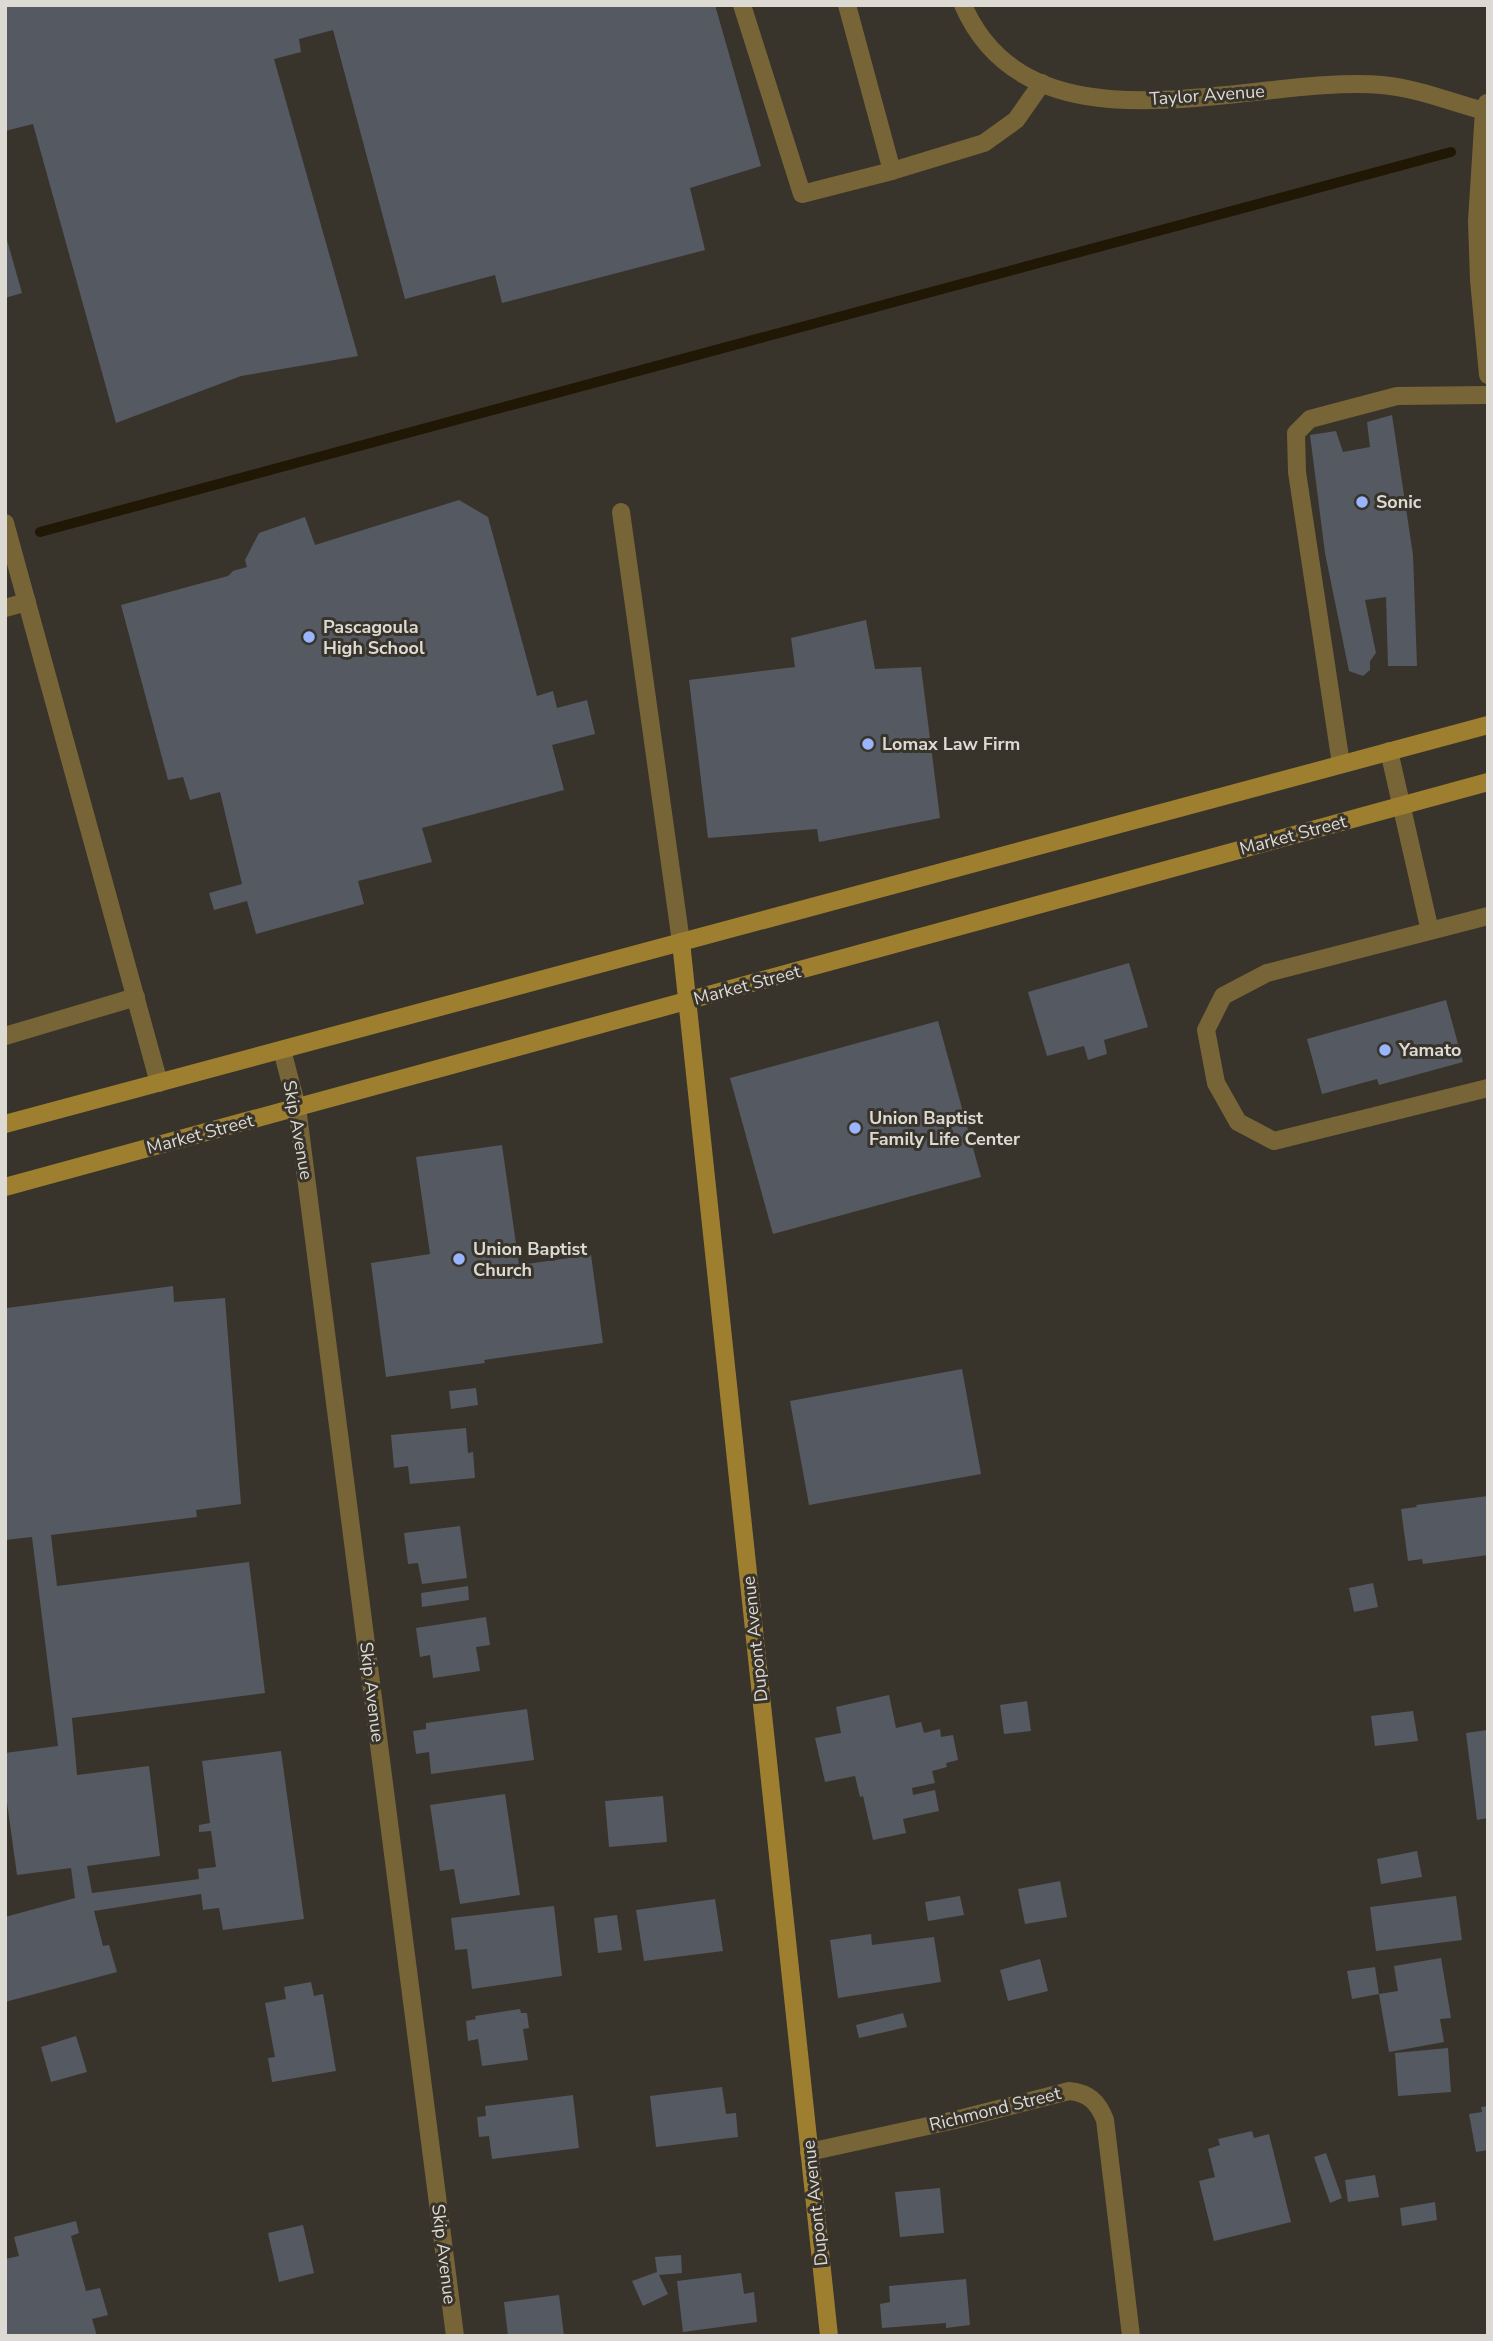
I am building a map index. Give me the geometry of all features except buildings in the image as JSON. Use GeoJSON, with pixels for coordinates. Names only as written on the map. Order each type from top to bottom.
{"type":"FeatureCollection","features":[{"type":"Feature","properties":{"kind":"main road"},"geometry":{"type":"LineString","coordinates":[[5,1124],[1488,725]]}},
{"type":"Feature","properties":{"kind":"main road","name":"Market Street"},"geometry":{"type":"LineString","coordinates":[[5,1187],[1488,782]]}},
{"type":"Feature","properties":{"kind":"main road","name":"Dupont Avenue"},"geometry":{"type":"LineString","coordinates":[[681,942],[828,2336]]}},
{"type":"Feature","properties":{"kind":"street"},"geometry":{"type":"LineString","coordinates":[[742,5],[802,194],[892,171],[984,143],[1016,120],[1042,83]]}},
{"type":"Feature","properties":{"kind":"street"},"geometry":{"type":"LineString","coordinates":[[847,5],[892,171]]}},
{"type":"Feature","properties":{"kind":"street","name":"Taylor Avenue"},"geometry":{"type":"LineString","coordinates":[[963,5],[981,38],[996,55],[1023,75],[1063,92],[1085,97],[1158,101],[1306,87],[1380,85],[1405,88],[1486,107]]}},
{"type":"Feature","properties":{"kind":"street"},"geometry":{"type":"LineString","coordinates":[[1486,107],[1477,221],[1479,280],[1488,375]]}},
{"type":"Feature","properties":{"kind":"street"},"geometry":{"type":"LineString","coordinates":[[1340,764],[1297,472],[1296,433],[1310,419],[1398,396],[1488,395]]}},
{"type":"Feature","properties":{"kind":"street"},"geometry":{"type":"LineString","coordinates":[[621,512],[681,942]]}},
{"type":"Feature","properties":{"kind":"street"},"geometry":{"type":"LineString","coordinates":[[5,523],[159,1083]]}},
{"type":"Feature","properties":{"kind":"street"},"geometry":{"type":"LineString","coordinates":[[5,608],[27,602]]}},
{"type":"Feature","properties":{"kind":"street"},"geometry":{"type":"LineString","coordinates":[[1389,751],[1430,931]]}},
{"type":"Feature","properties":{"kind":"street"},"geometry":{"type":"LineString","coordinates":[[1488,916],[1267,973],[1223,996],[1206,1030],[1216,1083],[1238,1122],[1275,1141],[1488,1088]]}},
{"type":"Feature","properties":{"kind":"street"},"geometry":{"type":"LineString","coordinates":[[5,1036],[136,997]]}},
{"type":"Feature","properties":{"kind":"street","name":"Skip Avenue"},"geometry":{"type":"LineString","coordinates":[[282,1049],[297,1107],[455,2336]]}},
{"type":"Feature","properties":{"kind":"street","name":"Richmond Street"},"geometry":{"type":"LineString","coordinates":[[809,2152],[955,2120],[1069,2091],[1080,2092],[1093,2099],[1105,2120],[1131,2336]]}},
{"type":"Feature","properties":{"kind":"waterway"},"geometry":{"type":"LineString","coordinates":[[40,532],[1451,152]]}},
{"type":"Feature","properties":{"kind":"place","name":"Sonic"},"geometry":{"type":"Point","coordinates":[1362,502]}},
{"type":"Feature","properties":{"kind":"place","name":"Pascagoula High School"},"geometry":{"type":"Point","coordinates":[309,637]}},
{"type":"Feature","properties":{"kind":"place","name":"Lomax Law Firm"},"geometry":{"type":"Point","coordinates":[868,744]}},
{"type":"Feature","properties":{"kind":"place","name":"Yamato"},"geometry":{"type":"Point","coordinates":[1385,1050]}},
{"type":"Feature","properties":{"kind":"place","name":"Union Baptist Family Life Center"},"geometry":{"type":"Point","coordinates":[855,1128]}},
{"type":"Feature","properties":{"kind":"place","name":"Union Baptist Church"},"geometry":{"type":"Point","coordinates":[459,1259]}}]}
